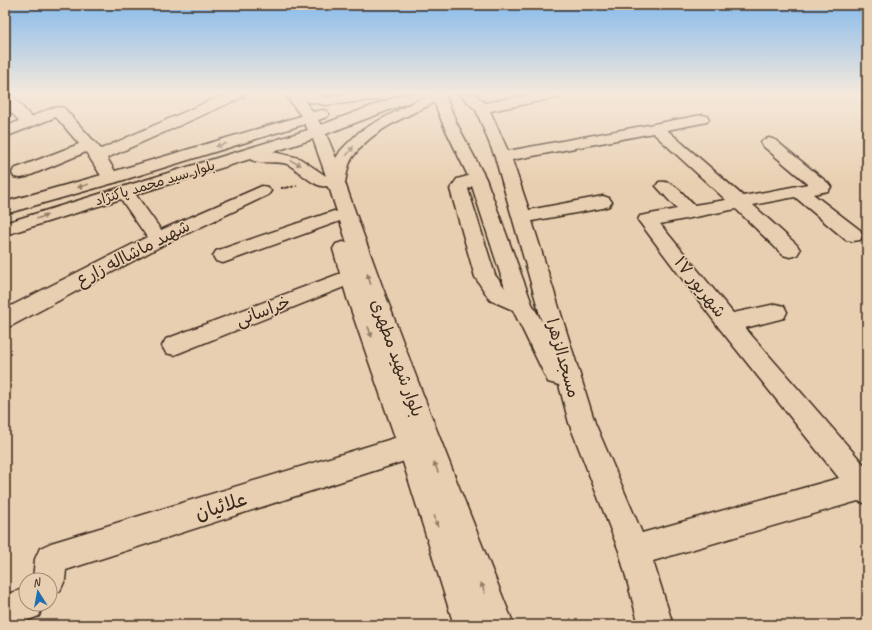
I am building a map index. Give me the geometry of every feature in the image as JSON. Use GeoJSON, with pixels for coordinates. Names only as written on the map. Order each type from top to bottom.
{"type":"FeatureCollection","features":[{"type":"Feature","properties":{"kind":"street"},"geometry":{"type":"LineString","coordinates":[[5,132],[27,123]]}},
{"type":"Feature","properties":{"kind":"street"},"geometry":{"type":"LineString","coordinates":[[70,123],[93,150],[111,178]]}},
{"type":"Feature","properties":{"kind":"street"},"geometry":{"type":"LineString","coordinates":[[20,173],[93,150],[155,123]]}},
{"type":"Feature","properties":{"kind":"street"},"geometry":{"type":"LineString","coordinates":[[260,134],[268,123]]}},
{"type":"Feature","properties":{"kind":"street","name":"بلوار شهید مطهری"},"geometry":{"type":"LineString","coordinates":[[305,123],[308,127],[330,184],[497,625]]}},
{"type":"Feature","properties":{"kind":"street"},"geometry":{"type":"LineString","coordinates":[[308,127],[316,123]]}},
{"type":"Feature","properties":{"kind":"street"},"geometry":{"type":"LineString","coordinates":[[308,127],[320,123]]}},
{"type":"Feature","properties":{"kind":"street"},"geometry":{"type":"LineString","coordinates":[[230,160],[260,157],[286,158],[306,167],[330,184],[347,153],[364,135],[384,123]]}},
{"type":"Feature","properties":{"kind":"street"},"geometry":{"type":"LineString","coordinates":[[450,123],[478,179],[522,304],[582,424]]}},
{"type":"Feature","properties":{"kind":"street","name":"مسجدالزهرا"},"geometry":{"type":"LineString","coordinates":[[485,123],[502,157],[522,218],[582,424],[634,551],[656,625]]}},
{"type":"Feature","properties":{"kind":"street"},"geometry":{"type":"LineString","coordinates":[[502,157],[680,123]]}},
{"type":"Feature","properties":{"kind":"street","name":"بلوار سید محمد پاکنژاد"},"geometry":{"type":"LineString","coordinates":[[5,208],[260,134],[308,127]]}},
{"type":"Feature","properties":{"kind":"street","name":"بلوار سید محمد پاکنژاد"},"geometry":{"type":"LineString","coordinates":[[5,229],[230,160],[308,127]]}},
{"type":"Feature","properties":{"kind":"street"},"geometry":{"type":"LineString","coordinates":[[656,128],[790,250]]}},
{"type":"Feature","properties":{"kind":"street","name":"۱۷ شهریور"},"geometry":{"type":"LineString","coordinates":[[769,143],[822,187],[647,220],[728,323],[865,487]]}},
{"type":"Feature","properties":{"kind":"street","name":"بلوار شهید مطهری"},"geometry":{"type":"LineString","coordinates":[[330,184],[334,217],[358,298],[412,446],[471,625]]}},
{"type":"Feature","properties":{"kind":"street"},"geometry":{"type":"LineString","coordinates":[[665,186],[690,212]]}},
{"type":"Feature","properties":{"kind":"street","name":"شهید ماشااله زارع"},"geometry":{"type":"LineString","coordinates":[[5,319],[158,239],[262,191]]}},
{"type":"Feature","properties":{"kind":"street"},"geometry":{"type":"LineString","coordinates":[[125,192],[158,239]]}},
{"type":"Feature","properties":{"kind":"street"},"geometry":{"type":"LineString","coordinates":[[799,192],[853,235]]}},
{"type":"Feature","properties":{"kind":"street"},"geometry":{"type":"LineString","coordinates":[[522,218],[603,202]]}},
{"type":"Feature","properties":{"kind":"street"},"geometry":{"type":"LineString","coordinates":[[223,256],[334,217]]}},
{"type":"Feature","properties":{"kind":"street","name":"خراسانی"},"geometry":{"type":"LineString","coordinates":[[174,346],[352,276]]}},
{"type":"Feature","properties":{"kind":"street"},"geometry":{"type":"LineString","coordinates":[[728,323],[776,312]]}},
{"type":"Feature","properties":{"kind":"street","name":"علائیان"},"geometry":{"type":"LineString","coordinates":[[50,572],[51,559],[412,446]]}},
{"type":"Feature","properties":{"kind":"street"},"geometry":{"type":"LineString","coordinates":[[634,551],[865,487]]}},
{"type":"Feature","properties":{"kind":"street"},"geometry":{"type":"LineString","coordinates":[[5,612],[18,607]]}},
{"type":"Feature","properties":{"kind":"path"},"geometry":{"type":"LineString","coordinates":[[262,191],[330,184]]}}]}
